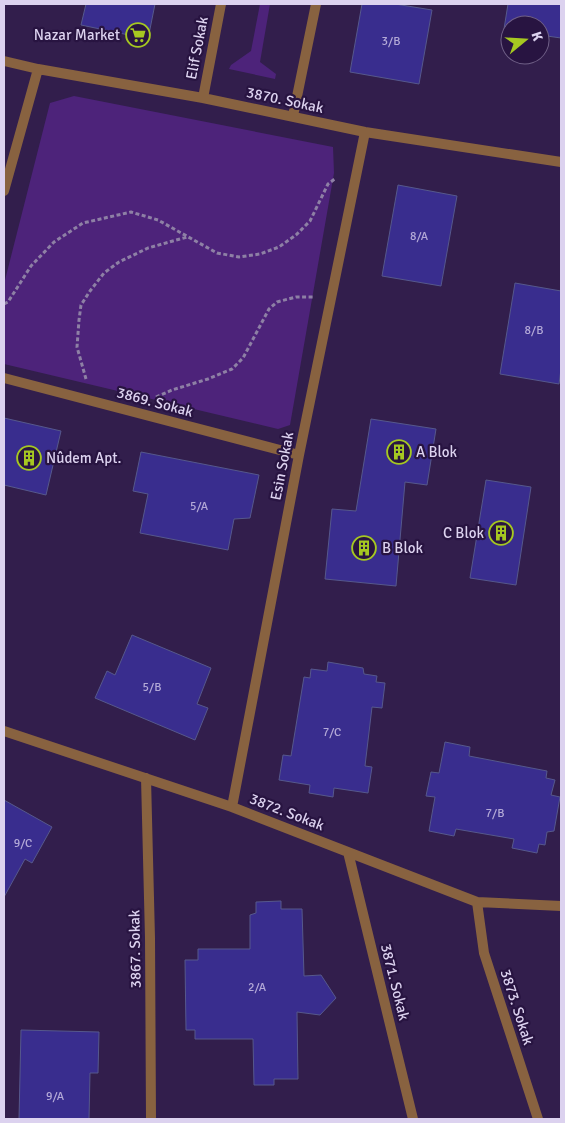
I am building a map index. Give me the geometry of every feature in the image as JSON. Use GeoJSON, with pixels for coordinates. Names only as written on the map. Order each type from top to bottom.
{"type":"FeatureCollection","features":[{"type":"Feature","properties":{"kind":"street","name":"Elif Sokak"},"geometry":{"type":"LineString","coordinates":[[203,98],[221,4]]}},
{"type":"Feature","properties":{"kind":"street"},"geometry":{"type":"LineString","coordinates":[[293,116],[316,4]]}},
{"type":"Feature","properties":{"kind":"street","name":"3870. Sokak"},"geometry":{"type":"LineString","coordinates":[[4,61],[38,69],[203,98],[366,132],[561,162]]}},
{"type":"Feature","properties":{"kind":"street"},"geometry":{"type":"LineString","coordinates":[[4,191],[38,69]]}},
{"type":"Feature","properties":{"kind":"street","name":"Esin Sokak"},"geometry":{"type":"LineString","coordinates":[[232,806],[299,454],[366,132]]}},
{"type":"Feature","properties":{"kind":"street","name":"3869. Sokak"},"geometry":{"type":"LineString","coordinates":[[4,378],[299,454]]}},
{"type":"Feature","properties":{"kind":"street","name":"3872. Sokak"},"geometry":{"type":"LineString","coordinates":[[4,731],[232,806],[477,902],[561,906]]}},
{"type":"Feature","properties":{"kind":"street","name":"3867. Sokak"},"geometry":{"type":"LineString","coordinates":[[146,778],[150,938],[151,1119]]}},
{"type":"Feature","properties":{"kind":"street","name":"3871. Sokak"},"geometry":{"type":"LineString","coordinates":[[348,852],[413,1119]]}},
{"type":"Feature","properties":{"kind":"street","name":"3873. Sokak"},"geometry":{"type":"LineString","coordinates":[[477,902],[484,952],[538,1119]]}},
{"type":"Feature","properties":{"kind":"path"},"geometry":{"type":"LineString","coordinates":[[4,304],[8,302],[31,266],[54,242],[82,223],[131,212],[158,220],[217,253],[239,257],[260,254],[279,247],[296,235],[310,221],[328,184],[361,156]]}},
{"type":"Feature","properties":{"kind":"path"},"geometry":{"type":"LineString","coordinates":[[92,401],[78,347],[81,306],[104,273],[119,262],[148,248],[188,237]]}},
{"type":"Feature","properties":{"kind":"path"},"geometry":{"type":"LineString","coordinates":[[128,410],[172,390],[208,380],[232,369],[243,358],[269,309],[277,302],[296,297],[331,298]]}},
{"type":"Feature","properties":{"kind":"shaded area"},"geometry":{"type":"Polygon","coordinates":[[[260,4],[270,4],[260,62],[276,74],[275,79],[229,69],[231,65],[251,51],[260,4]]]}},
{"type":"Feature","properties":{"kind":"shaded area"},"geometry":{"type":"Polygon","coordinates":[[[74,96],[333,147],[334,173],[290,425],[278,429],[4,364],[4,284],[50,103],[74,96]]]}},
{"type":"Feature","properties":{"kind":"building"},"geometry":{"type":"Polygon","coordinates":[[[86,4],[155,4],[148,39],[81,25],[86,4]]]}},
{"type":"Feature","properties":{"kind":"building"},"geometry":{"type":"Polygon","coordinates":[[[362,4],[395,4],[432,10],[419,84],[350,72],[362,4]]]}},
{"type":"Feature","properties":{"kind":"building"},"geometry":{"type":"Polygon","coordinates":[[[508,4],[561,4],[561,38],[550,36],[550,15],[506,15],[508,4]]]}},
{"type":"Feature","properties":{"kind":"building"},"geometry":{"type":"Polygon","coordinates":[[[398,185],[457,196],[441,286],[382,276],[398,185]]]}},
{"type":"Feature","properties":{"kind":"building"},"geometry":{"type":"Polygon","coordinates":[[[515,283],[561,291],[561,369],[559,384],[500,374],[515,283]]]}},
{"type":"Feature","properties":{"kind":"building","name":"Nûdem Apt."},"geometry":{"type":"Polygon","coordinates":[[[4,418],[61,431],[46,495],[4,485],[4,418]]]}},
{"type":"Feature","properties":{"kind":"building"},"geometry":{"type":"Polygon","coordinates":[[[371,419],[436,429],[427,485],[405,482],[396,586],[325,579],[332,509],[356,511],[371,419]]]}},
{"type":"Feature","properties":{"kind":"building"},"geometry":{"type":"Polygon","coordinates":[[[141,452],[259,475],[250,518],[234,519],[228,550],[140,533],[148,494],[133,491],[141,452]]]}},
{"type":"Feature","properties":{"kind":"building","name":"C Blok"},"geometry":{"type":"Polygon","coordinates":[[[486,480],[531,487],[516,585],[470,578],[486,480]]]}},
{"type":"Feature","properties":{"kind":"building"},"geometry":{"type":"Polygon","coordinates":[[[132,635],[211,668],[197,704],[208,708],[195,740],[95,698],[107,671],[115,675],[132,635]]]}},
{"type":"Feature","properties":{"kind":"building"},"geometry":{"type":"Polygon","coordinates":[[[328,662],[363,668],[364,674],[377,676],[376,682],[385,683],[382,708],[372,707],[365,766],[372,767],[368,793],[334,788],[333,797],[309,793],[310,785],[279,780],[283,755],[291,756],[304,677],[310,678],[311,669],[327,671],[328,662]]]}},
{"type":"Feature","properties":{"kind":"building"},"geometry":{"type":"Polygon","coordinates":[[[445,742],[470,747],[469,756],[547,771],[546,778],[555,780],[551,795],[560,797],[554,831],[547,832],[545,845],[539,844],[537,853],[512,848],[514,839],[456,829],[454,836],[429,831],[435,797],[426,796],[431,772],[439,773],[445,742]]]}},
{"type":"Feature","properties":{"kind":"building"},"geometry":{"type":"Polygon","coordinates":[[[4,800],[52,827],[32,863],[25,859],[4,897],[4,800]]]}},
{"type":"Feature","properties":{"kind":"building"},"geometry":{"type":"Polygon","coordinates":[[[281,901],[281,909],[302,909],[304,976],[321,975],[336,998],[320,1015],[297,1012],[298,1079],[274,1079],[274,1085],[254,1085],[253,1039],[195,1039],[195,1030],[186,1030],[185,960],[198,960],[198,949],[250,949],[250,915],[256,913],[256,902],[281,901]]]}},
{"type":"Feature","properties":{"kind":"building"},"geometry":{"type":"Polygon","coordinates":[[[21,1030],[99,1032],[98,1073],[90,1073],[89,1119],[19,1119],[21,1030]]]}},
{"type":"Feature","properties":{"kind":"place","name":"Nazar Market"},"geometry":{"type":"Point","coordinates":[138,35]}},
{"type":"Feature","properties":{"kind":"place","name":"A Blok"},"geometry":{"type":"Point","coordinates":[399,452]}},
{"type":"Feature","properties":{"kind":"place","name":"Nûdem Apt."},"geometry":{"type":"Point","coordinates":[29,458]}},
{"type":"Feature","properties":{"kind":"place","name":"C Blok"},"geometry":{"type":"Point","coordinates":[501,533]}},
{"type":"Feature","properties":{"kind":"place","name":"B Blok"},"geometry":{"type":"Point","coordinates":[364,548]}}]}
